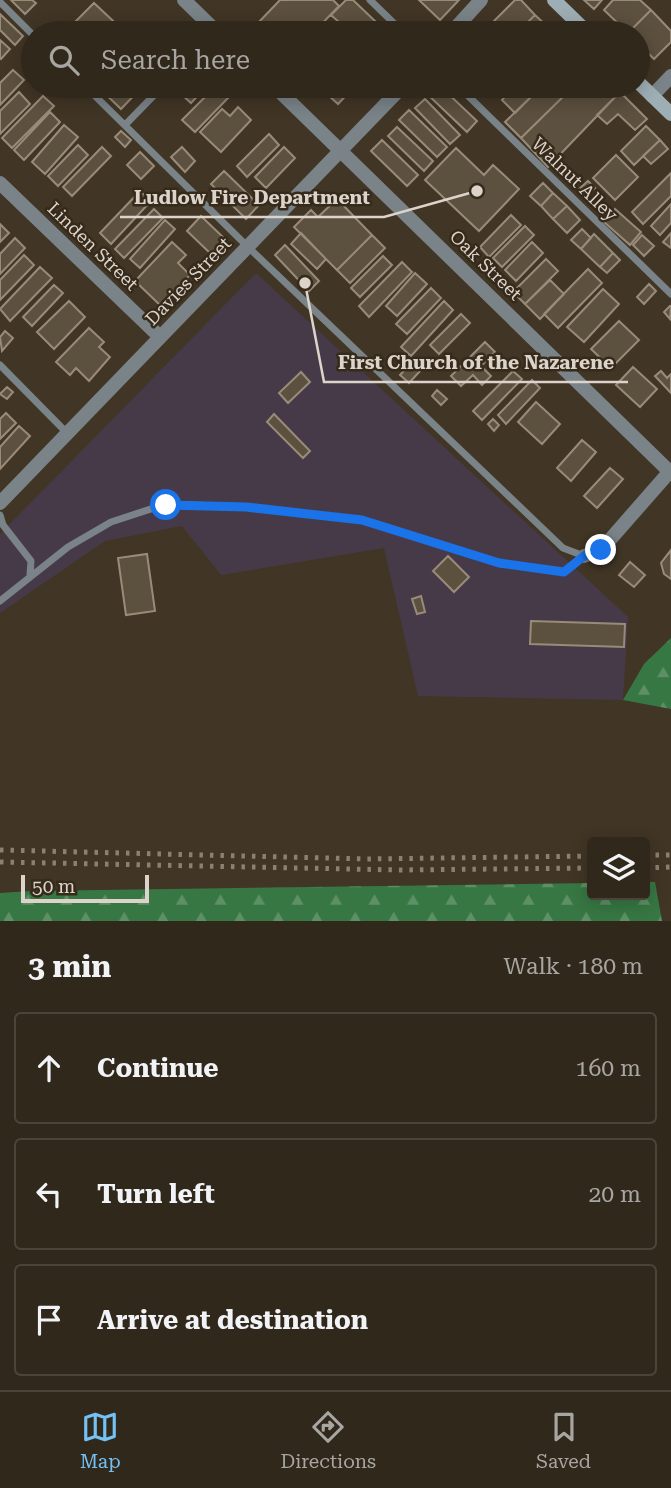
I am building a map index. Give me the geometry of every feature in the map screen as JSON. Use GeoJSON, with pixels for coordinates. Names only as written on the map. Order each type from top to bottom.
{"type":"FeatureCollection","features":[{"type":"Feature","properties":{"kind":"main road"},"geometry":{"type":"LineString","coordinates":[[554,0],[576,21]]}},
{"type":"Feature","properties":{"kind":"main road"},"geometry":{"type":"LineString","coordinates":[[652,96],[671,114]]}},
{"type":"Feature","properties":{"kind":"street"},"geometry":{"type":"LineString","coordinates":[[184,0],[205,21]]}},
{"type":"Feature","properties":{"kind":"street"},"geometry":{"type":"LineString","coordinates":[[462,21],[481,0]]}},
{"type":"Feature","properties":{"kind":"street"},"geometry":{"type":"LineString","coordinates":[[652,96],[671,76]]}},
{"type":"Feature","properties":{"kind":"street","name":"Oak Street"},"geometry":{"type":"LineString","coordinates":[[287,98],[670,472]]}},
{"type":"Feature","properties":{"kind":"street","name":"Davies Street"},"geometry":{"type":"LineString","coordinates":[[0,503],[392,98]]}},
{"type":"Feature","properties":{"kind":"street","name":"Linden Street"},"geometry":{"type":"LineString","coordinates":[[0,183],[160,337]]}},
{"type":"Feature","properties":{"kind":"street"},"geometry":{"type":"LineString","coordinates":[[584,556],[601,550],[670,472]]}},
{"type":"Feature","properties":{"kind":"lane"},"geometry":{"type":"LineString","coordinates":[[369,0],[391,21]]}},
{"type":"Feature","properties":{"kind":"lane"},"geometry":{"type":"LineString","coordinates":[[0,2],[21,23]]}},
{"type":"Feature","properties":{"kind":"lane"},"geometry":{"type":"LineString","coordinates":[[97,98],[248,247],[563,548],[584,556]]}},
{"type":"Feature","properties":{"kind":"lane"},"geometry":{"type":"LineString","coordinates":[[125,125],[151,98]]}},
{"type":"Feature","properties":{"kind":"lane","name":"Walnut Alley"},"geometry":{"type":"LineString","coordinates":[[470,98],[671,294]]}},
{"type":"Feature","properties":{"kind":"lane"},"geometry":{"type":"LineString","coordinates":[[0,365],[68,434]]}},
{"type":"Feature","properties":{"kind":"lane"},"geometry":{"type":"LineString","coordinates":[[0,601],[68,547],[111,522],[166,505],[246,507],[362,520],[499,563],[564,572],[584,556]]}},
{"type":"Feature","properties":{"kind":"lane"},"geometry":{"type":"LineString","coordinates":[[0,515],[3,525],[31,561],[30,575]]}},
{"type":"Feature","properties":{"kind":"shaded area"},"geometry":{"type":"Polygon","coordinates":[[[256,273],[628,617],[623,700],[418,696],[384,548],[221,575],[182,526],[105,541],[0,613],[0,534],[256,273]]]}},
{"type":"Feature","properties":{"kind":"green space"},"geometry":{"type":"Polygon","coordinates":[[[671,638],[671,709],[623,700],[644,664],[671,638]]]}},
{"type":"Feature","properties":{"kind":"green space"},"geometry":{"type":"Polygon","coordinates":[[[650,882],[655,882],[662,921],[0,921],[0,893],[587,883],[587,900],[650,900],[650,882]]]}},
{"type":"Feature","properties":{"kind":"building"},"geometry":{"type":"Polygon","coordinates":[[[11,0],[32,0],[36,3],[25,14],[11,0]]]}},
{"type":"Feature","properties":{"kind":"building"},"geometry":{"type":"Polygon","coordinates":[[[280,0],[333,0],[339,6],[325,21],[260,21],[280,0]]]}},
{"type":"Feature","properties":{"kind":"building"},"geometry":{"type":"Polygon","coordinates":[[[346,0],[353,0],[375,21],[338,21],[331,15],[346,0]]]}},
{"type":"Feature","properties":{"kind":"building"},"geometry":{"type":"Polygon","coordinates":[[[419,0],[459,0],[440,20],[419,0]]]}},
{"type":"Feature","properties":{"kind":"building"},"geometry":{"type":"Polygon","coordinates":[[[515,0],[521,0],[535,15],[529,21],[494,21],[515,0]]]}},
{"type":"Feature","properties":{"kind":"building"},"geometry":{"type":"Polygon","coordinates":[[[584,0],[602,0],[594,9],[584,0]]]}},
{"type":"Feature","properties":{"kind":"building"},"geometry":{"type":"Polygon","coordinates":[[[613,0],[640,0],[651,10],[640,21],[615,21],[604,10],[613,0]]]}},
{"type":"Feature","properties":{"kind":"building"},"geometry":{"type":"Polygon","coordinates":[[[94,3],[113,21],[76,21],[94,3]]]}},
{"type":"Feature","properties":{"kind":"building"},"geometry":{"type":"Polygon","coordinates":[[[651,10],[671,31],[671,42],[654,59],[650,55],[650,21],[640,21],[651,10]]]}},
{"type":"Feature","properties":{"kind":"building"},"geometry":{"type":"Polygon","coordinates":[[[0,14],[21,34],[21,38],[15,45],[0,30],[0,14]]]}},
{"type":"Feature","properties":{"kind":"building"},"geometry":{"type":"Polygon","coordinates":[[[535,15],[541,21],[529,21],[535,15]]]}},
{"type":"Feature","properties":{"kind":"building"},"geometry":{"type":"Polygon","coordinates":[[[0,40],[10,49],[1,59],[0,58],[0,40]]]}},
{"type":"Feature","properties":{"kind":"building"},"geometry":{"type":"Polygon","coordinates":[[[13,70],[21,77],[21,83],[0,105],[0,83],[13,70]]]}},
{"type":"Feature","properties":{"kind":"building"},"geometry":{"type":"Polygon","coordinates":[[[19,92],[21,98],[30,104],[0,134],[0,111],[19,92]]]}},
{"type":"Feature","properties":{"kind":"building"},"geometry":{"type":"Polygon","coordinates":[[[41,98],[45,98],[54,106],[12,148],[2,138],[41,98]]]}},
{"type":"Feature","properties":{"kind":"building"},"geometry":{"type":"Polygon","coordinates":[[[110,98],[132,98],[121,109],[110,98]]]}},
{"type":"Feature","properties":{"kind":"building"},"geometry":{"type":"Polygon","coordinates":[[[204,98],[228,98],[195,132],[182,120],[204,98]]]}},
{"type":"Feature","properties":{"kind":"building"},"geometry":{"type":"Polygon","coordinates":[[[331,98],[344,98],[338,104],[331,98]]]}},
{"type":"Feature","properties":{"kind":"building"},"geometry":{"type":"Polygon","coordinates":[[[431,98],[453,98],[477,121],[467,132],[431,98]]]}},
{"type":"Feature","properties":{"kind":"building"},"geometry":{"type":"Polygon","coordinates":[[[504,98],[530,98],[515,113],[502,100],[504,98]]]}},
{"type":"Feature","properties":{"kind":"building"},"geometry":{"type":"Polygon","coordinates":[[[530,98],[562,98],[521,138],[505,122],[530,98]]]}},
{"type":"Feature","properties":{"kind":"building"},"geometry":{"type":"Polygon","coordinates":[[[562,98],[614,98],[548,167],[521,138],[562,98]]]}},
{"type":"Feature","properties":{"kind":"building"},"geometry":{"type":"Polygon","coordinates":[[[614,98],[626,98],[647,119],[635,130],[618,114],[607,124],[597,115],[614,98]]]}},
{"type":"Feature","properties":{"kind":"building"},"geometry":{"type":"Polygon","coordinates":[[[425,99],[460,135],[450,144],[415,108],[425,99]]]}},
{"type":"Feature","properties":{"kind":"building"},"geometry":{"type":"Polygon","coordinates":[[[238,107],[251,120],[221,152],[200,132],[222,109],[230,116],[238,107]]]}},
{"type":"Feature","properties":{"kind":"building"},"geometry":{"type":"Polygon","coordinates":[[[409,110],[447,147],[437,157],[399,120],[409,110]]]}},
{"type":"Feature","properties":{"kind":"building"},"geometry":{"type":"Polygon","coordinates":[[[50,112],[60,122],[24,160],[14,150],[50,112]]]}},
{"type":"Feature","properties":{"kind":"building"},"geometry":{"type":"Polygon","coordinates":[[[64,125],[78,137],[45,174],[32,162],[64,125]]]}},
{"type":"Feature","properties":{"kind":"building"},"geometry":{"type":"Polygon","coordinates":[[[646,126],[660,140],[634,165],[621,151],[646,126]]]}},
{"type":"Feature","properties":{"kind":"building"},"geometry":{"type":"Polygon","coordinates":[[[397,127],[433,161],[424,171],[388,136],[397,127]]]}},
{"type":"Feature","properties":{"kind":"building"},"geometry":{"type":"Polygon","coordinates":[[[121,131],[131,140],[125,147],[115,137],[121,131]]]}},
{"type":"Feature","properties":{"kind":"building"},"geometry":{"type":"Polygon","coordinates":[[[269,134],[279,145],[247,177],[237,166],[269,134]]]}},
{"type":"Feature","properties":{"kind":"building"},"geometry":{"type":"Polygon","coordinates":[[[382,140],[418,175],[407,186],[371,151],[382,140]]]}},
{"type":"Feature","properties":{"kind":"building"},"geometry":{"type":"Polygon","coordinates":[[[660,140],[668,149],[651,164],[643,156],[660,140]]]}},
{"type":"Feature","properties":{"kind":"building"},"geometry":{"type":"Polygon","coordinates":[[[78,145],[88,155],[58,186],[48,176],[78,145]]]}},
{"type":"Feature","properties":{"kind":"building"},"geometry":{"type":"Polygon","coordinates":[[[102,147],[111,156],[72,196],[63,187],[102,147]]]}},
{"type":"Feature","properties":{"kind":"building"},"geometry":{"type":"Polygon","coordinates":[[[182,147],[195,161],[185,172],[171,157],[182,147]]]}},
{"type":"Feature","properties":{"kind":"building"},"geometry":{"type":"Polygon","coordinates":[[[284,147],[295,158],[266,188],[255,177],[284,147]]]}},
{"type":"Feature","properties":{"kind":"building"},"geometry":{"type":"Polygon","coordinates":[[[456,148],[484,175],[493,165],[519,189],[479,231],[425,180],[456,148]]]}},
{"type":"Feature","properties":{"kind":"building"},"geometry":{"type":"Polygon","coordinates":[[[140,152],[154,166],[141,179],[127,165],[140,152]]]}},
{"type":"Feature","properties":{"kind":"building"},"geometry":{"type":"Polygon","coordinates":[[[616,155],[638,177],[615,200],[593,178],[616,155]]]}},
{"type":"Feature","properties":{"kind":"building"},"geometry":{"type":"Polygon","coordinates":[[[224,171],[259,205],[246,219],[211,184],[224,171]]]}},
{"type":"Feature","properties":{"kind":"building"},"geometry":{"type":"Polygon","coordinates":[[[671,173],[671,196],[643,224],[632,212],[671,173]]]}},
{"type":"Feature","properties":{"kind":"building"},"geometry":{"type":"Polygon","coordinates":[[[588,181],[595,188],[585,198],[578,190],[588,181]]]}},
{"type":"Feature","properties":{"kind":"building"},"geometry":{"type":"Polygon","coordinates":[[[543,183],[553,193],[541,206],[530,196],[543,183]]]}},
{"type":"Feature","properties":{"kind":"building"},"geometry":{"type":"Polygon","coordinates":[[[140,191],[151,201],[111,244],[100,233],[140,191]]]}},
{"type":"Feature","properties":{"kind":"building"},"geometry":{"type":"Polygon","coordinates":[[[553,193],[567,206],[553,219],[541,206],[553,193]]]}},
{"type":"Feature","properties":{"kind":"building"},"geometry":{"type":"Polygon","coordinates":[[[337,199],[372,235],[337,270],[294,227],[311,210],[318,217],[337,199]]]}},
{"type":"Feature","properties":{"kind":"building"},"geometry":{"type":"Polygon","coordinates":[[[671,204],[671,223],[660,235],[651,226],[671,204]]]}},
{"type":"Feature","properties":{"kind":"building"},"geometry":{"type":"Polygon","coordinates":[[[567,206],[580,220],[567,233],[553,219],[567,206]]]}},
{"type":"Feature","properties":{"kind":"building"},"geometry":{"type":"Polygon","coordinates":[[[154,209],[163,218],[124,258],[115,249],[154,209]]]}},
{"type":"Feature","properties":{"kind":"building"},"geometry":{"type":"Polygon","coordinates":[[[615,209],[641,232],[630,245],[604,222],[615,209]]]}},
{"type":"Feature","properties":{"kind":"building"},"geometry":{"type":"Polygon","coordinates":[[[511,215],[521,225],[489,257],[480,247],[511,215]]]}},
{"type":"Feature","properties":{"kind":"building"},"geometry":{"type":"Polygon","coordinates":[[[201,216],[226,240],[212,255],[187,231],[201,216]]]}},
{"type":"Feature","properties":{"kind":"building"},"geometry":{"type":"Polygon","coordinates":[[[165,220],[175,229],[140,268],[130,259],[165,220]]]}},
{"type":"Feature","properties":{"kind":"building"},"geometry":{"type":"Polygon","coordinates":[[[0,224],[9,233],[0,242],[0,224]]]}},
{"type":"Feature","properties":{"kind":"building"},"geometry":{"type":"Polygon","coordinates":[[[525,226],[534,235],[502,267],[493,258],[525,226]]]}},
{"type":"Feature","properties":{"kind":"building"},"geometry":{"type":"Polygon","coordinates":[[[582,229],[591,238],[581,249],[571,240],[582,229]]]}},
{"type":"Feature","properties":{"kind":"building"},"geometry":{"type":"Polygon","coordinates":[[[301,233],[326,259],[317,269],[291,244],[301,233]]]}},
{"type":"Feature","properties":{"kind":"building"},"geometry":{"type":"Polygon","coordinates":[[[671,233],[671,248],[663,242],[671,233]]]}},
{"type":"Feature","properties":{"kind":"building"},"geometry":{"type":"Polygon","coordinates":[[[594,234],[613,253],[600,267],[581,249],[594,234]]]}},
{"type":"Feature","properties":{"kind":"building"},"geometry":{"type":"Polygon","coordinates":[[[372,235],[385,248],[350,283],[337,270],[372,235]]]}},
{"type":"Feature","properties":{"kind":"building"},"geometry":{"type":"Polygon","coordinates":[[[642,235],[654,246],[644,256],[633,245],[642,235]]]}},
{"type":"Feature","properties":{"kind":"building"},"geometry":{"type":"Polygon","coordinates":[[[15,238],[25,248],[0,274],[0,254],[15,238]]]}},
{"type":"Feature","properties":{"kind":"building"},"geometry":{"type":"Polygon","coordinates":[[[172,242],[186,255],[178,263],[190,275],[161,306],[135,281],[172,242]]]}},
{"type":"Feature","properties":{"kind":"building"},"geometry":{"type":"Polygon","coordinates":[[[532,242],[543,253],[516,281],[505,270],[532,242]]]}},
{"type":"Feature","properties":{"kind":"building"},"geometry":{"type":"Polygon","coordinates":[[[285,245],[319,281],[309,291],[275,255],[285,245]]]}},
{"type":"Feature","properties":{"kind":"building"},"geometry":{"type":"Polygon","coordinates":[[[613,253],[620,260],[607,273],[600,267],[613,253]]]}},
{"type":"Feature","properties":{"kind":"building"},"geometry":{"type":"Polygon","coordinates":[[[24,255],[34,265],[0,300],[0,280],[24,255]]]}},
{"type":"Feature","properties":{"kind":"building"},"geometry":{"type":"Polygon","coordinates":[[[383,256],[392,265],[360,297],[351,288],[383,256]]]}},
{"type":"Feature","properties":{"kind":"building"},"geometry":{"type":"Polygon","coordinates":[[[546,259],[558,271],[525,304],[513,292],[546,259]]]}},
{"type":"Feature","properties":{"kind":"building"},"geometry":{"type":"Polygon","coordinates":[[[402,262],[412,272],[369,317],[359,306],[402,262]]]}},
{"type":"Feature","properties":{"kind":"building"},"geometry":{"type":"Polygon","coordinates":[[[40,267],[52,278],[10,321],[0,309],[40,267]]]}},
{"type":"Feature","properties":{"kind":"building"},"geometry":{"type":"Polygon","coordinates":[[[588,269],[602,283],[558,328],[544,314],[588,269]]]}},
{"type":"Feature","properties":{"kind":"building"},"geometry":{"type":"Polygon","coordinates":[[[415,273],[427,284],[397,316],[386,306],[415,273]]]}},
{"type":"Feature","properties":{"kind":"building"},"geometry":{"type":"Polygon","coordinates":[[[550,280],[564,294],[540,319],[525,304],[550,280]]]}},
{"type":"Feature","properties":{"kind":"building"},"geometry":{"type":"Polygon","coordinates":[[[649,284],[656,291],[644,304],[637,297],[649,284]]]}},
{"type":"Feature","properties":{"kind":"building"},"geometry":{"type":"Polygon","coordinates":[[[54,285],[63,293],[32,326],[23,317],[54,285]]]}},
{"type":"Feature","properties":{"kind":"building"},"geometry":{"type":"Polygon","coordinates":[[[431,288],[441,298],[407,334],[396,324],[431,288]]]}},
{"type":"Feature","properties":{"kind":"building"},"geometry":{"type":"Polygon","coordinates":[[[603,289],[619,304],[584,342],[567,327],[603,289]]]}},
{"type":"Feature","properties":{"kind":"building"},"geometry":{"type":"Polygon","coordinates":[[[69,301],[85,317],[54,349],[37,332],[69,301]]]}},
{"type":"Feature","properties":{"kind":"building"},"geometry":{"type":"Polygon","coordinates":[[[444,301],[453,310],[411,356],[401,347],[444,301]]]}},
{"type":"Feature","properties":{"kind":"building"},"geometry":{"type":"Polygon","coordinates":[[[671,307],[670,319],[664,312],[671,307]]]}},
{"type":"Feature","properties":{"kind":"building"},"geometry":{"type":"Polygon","coordinates":[[[461,314],[470,323],[439,354],[430,345],[461,314]]]}},
{"type":"Feature","properties":{"kind":"building"},"geometry":{"type":"Polygon","coordinates":[[[619,321],[639,340],[611,368],[591,349],[619,321]]]}},
{"type":"Feature","properties":{"kind":"building"},"geometry":{"type":"Polygon","coordinates":[[[89,328],[104,342],[99,347],[110,357],[89,381],[76,368],[70,375],[56,362],[89,328]]]}},
{"type":"Feature","properties":{"kind":"building"},"geometry":{"type":"Polygon","coordinates":[[[5,331],[13,338],[2,351],[0,337],[5,331]]]}},
{"type":"Feature","properties":{"kind":"building"},"geometry":{"type":"Polygon","coordinates":[[[485,342],[495,352],[481,366],[491,376],[482,385],[473,375],[461,386],[451,376],[485,342]]]}},
{"type":"Feature","properties":{"kind":"building"},"geometry":{"type":"Polygon","coordinates":[[[411,363],[420,371],[409,383],[400,375],[411,363]]]}},
{"type":"Feature","properties":{"kind":"building"},"geometry":{"type":"Polygon","coordinates":[[[633,367],[657,389],[640,407],[616,385],[633,367]]]}},
{"type":"Feature","properties":{"kind":"building"},"geometry":{"type":"Polygon","coordinates":[[[513,371],[522,379],[482,420],[473,411],[513,371]]]}},
{"type":"Feature","properties":{"kind":"building"},"geometry":{"type":"Polygon","coordinates":[[[661,371],[667,378],[671,374],[671,393],[655,376],[661,371]]]}},
{"type":"Feature","properties":{"kind":"building"},"geometry":{"type":"Polygon","coordinates":[[[301,372],[310,382],[288,403],[279,393],[301,372]]]}},
{"type":"Feature","properties":{"kind":"building"},"geometry":{"type":"Polygon","coordinates":[[[532,380],[540,388],[506,424],[498,415],[532,380]]]}},
{"type":"Feature","properties":{"kind":"building"},"geometry":{"type":"Polygon","coordinates":[[[7,387],[13,392],[7,399],[0,394],[7,387]]]}},
{"type":"Feature","properties":{"kind":"building"},"geometry":{"type":"Polygon","coordinates":[[[437,390],[447,399],[441,405],[432,396],[437,390]]]}},
{"type":"Feature","properties":{"kind":"building"},"geometry":{"type":"Polygon","coordinates":[[[536,402],[560,424],[542,444],[518,422],[536,402]]]}},
{"type":"Feature","properties":{"kind":"building"},"geometry":{"type":"Polygon","coordinates":[[[6,413],[16,423],[0,439],[0,419],[6,413]]]}},
{"type":"Feature","properties":{"kind":"building"},"geometry":{"type":"Polygon","coordinates":[[[274,414],[310,451],[303,458],[267,422],[274,414]]]}},
{"type":"Feature","properties":{"kind":"building"},"geometry":{"type":"Polygon","coordinates":[[[493,419],[499,425],[494,431],[488,424],[493,419]]]}},
{"type":"Feature","properties":{"kind":"building"},"geometry":{"type":"Polygon","coordinates":[[[19,426],[30,436],[0,469],[0,447],[19,426]]]}},
{"type":"Feature","properties":{"kind":"building"},"geometry":{"type":"Polygon","coordinates":[[[582,440],[596,452],[571,481],[557,468],[582,440]]]}},
{"type":"Feature","properties":{"kind":"building"},"geometry":{"type":"Polygon","coordinates":[[[610,468],[623,479],[597,508],[584,496],[610,468]]]}},
{"type":"Feature","properties":{"kind":"building"},"geometry":{"type":"Polygon","coordinates":[[[671,550],[671,579],[664,574],[661,563],[671,550]]]}},
{"type":"Feature","properties":{"kind":"building"},"geometry":{"type":"Polygon","coordinates":[[[147,554],[155,611],[126,615],[118,558],[147,554]]]}},
{"type":"Feature","properties":{"kind":"building"},"geometry":{"type":"Polygon","coordinates":[[[448,556],[469,577],[454,592],[433,571],[448,556]]]}},
{"type":"Feature","properties":{"kind":"building"},"geometry":{"type":"Polygon","coordinates":[[[630,562],[645,575],[634,587],[619,575],[630,562]]]}},
{"type":"Feature","properties":{"kind":"building"},"geometry":{"type":"Polygon","coordinates":[[[421,596],[425,612],[417,614],[412,599],[421,596]]]}},
{"type":"Feature","properties":{"kind":"building"},"geometry":{"type":"Polygon","coordinates":[[[531,621],[625,624],[624,647],[530,644],[531,621]]]}},
{"type":"Feature","properties":{"kind":"railway"},"geometry":{"type":"LineString","coordinates":[[0,850],[366,859],[587,856]]}},
{"type":"Feature","properties":{"kind":"railway"},"geometry":{"type":"LineString","coordinates":[[650,855],[671,855]]}},
{"type":"Feature","properties":{"kind":"railway"},"geometry":{"type":"LineString","coordinates":[[0,862],[400,870],[587,868]]}},
{"type":"Feature","properties":{"kind":"railway"},"geometry":{"type":"LineString","coordinates":[[650,868],[671,867]]}},
{"type":"Feature","properties":{"kind":"place","name":"Ludlow Fire Department"},"geometry":{"type":"Point","coordinates":[477,191]}},
{"type":"Feature","properties":{"kind":"place","name":"First Church of the Nazarene"},"geometry":{"type":"Point","coordinates":[305,283]}},
{"type":"Feature","properties":{"kind":"route"},"geometry":{"type":"LineString","coordinates":[[166,505],[246,507],[362,520],[499,563],[564,572],[584,556],[601,550]]}}]}
